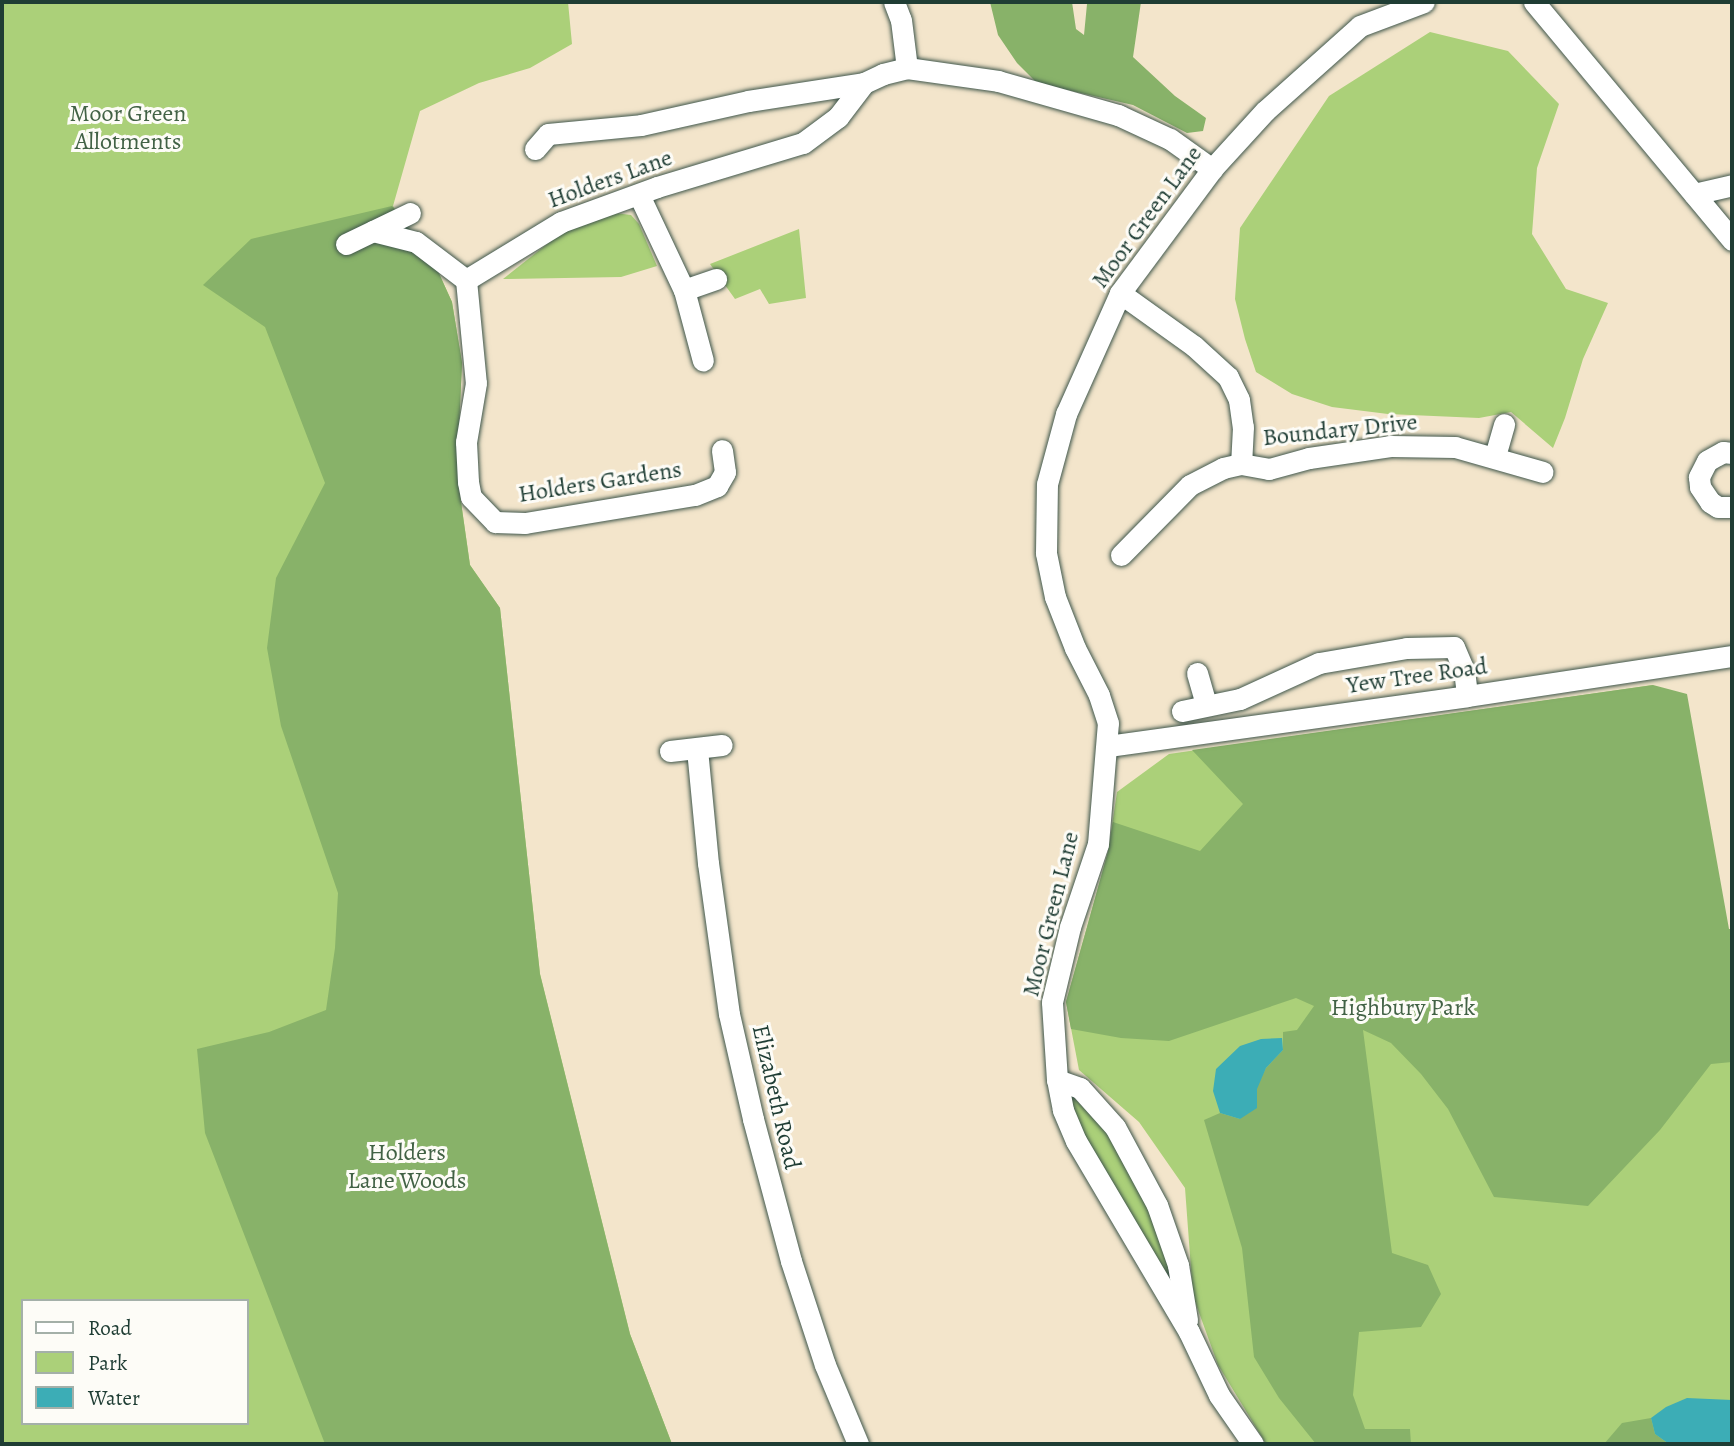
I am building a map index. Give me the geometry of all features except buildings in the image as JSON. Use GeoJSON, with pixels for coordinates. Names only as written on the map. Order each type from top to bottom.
{"type":"FeatureCollection","features":[{"type":"Feature","properties":{"kind":"street"},"geometry":{"type":"LineString","coordinates":[[894,2],[901,20],[907,68]]}},
{"type":"Feature","properties":{"kind":"street","name":"Moor Green Lane"},"geometry":{"type":"LineString","coordinates":[[1252,1444],[1219,1395],[1189,1332],[1076,1141],[1063,1110],[1057,1080],[1052,1002],[1070,928],[1098,844],[1108,723],[1099,695],[1074,648],[1055,597],[1046,553],[1044,516],[1047,484],[1066,414],[1120,293],[1212,169],[1265,111],[1360,26],[1424,2]]}},
{"type":"Feature","properties":{"kind":"street"},"geometry":{"type":"LineString","coordinates":[[1534,2],[1732,240]]}},
{"type":"Feature","properties":{"kind":"street","name":"Holders Lane"},"geometry":{"type":"LineString","coordinates":[[535,149],[548,134],[641,125],[748,101],[864,83],[883,74],[907,68],[998,81],[1118,115],[1170,139],[1212,169]]}},
{"type":"Feature","properties":{"kind":"street","name":"Holders Lane"},"geometry":{"type":"LineString","coordinates":[[466,280],[561,222],[803,143],[838,117],[864,83]]}},
{"type":"Feature","properties":{"kind":"street"},"geometry":{"type":"LineString","coordinates":[[1694,194],[1732,186]]}},
{"type":"Feature","properties":{"kind":"street"},"geometry":{"type":"LineString","coordinates":[[639,195],[684,290],[703,361]]}},
{"type":"Feature","properties":{"kind":"street"},"geometry":{"type":"LineString","coordinates":[[346,244],[410,213]]}},
{"type":"Feature","properties":{"kind":"street"},"geometry":{"type":"LineString","coordinates":[[373,231],[416,242],[466,280]]}},
{"type":"Feature","properties":{"kind":"street"},"geometry":{"type":"LineString","coordinates":[[684,290],[716,279]]}},
{"type":"Feature","properties":{"kind":"street","name":"Holders Gardens"},"geometry":{"type":"LineString","coordinates":[[466,280],[476,383],[466,442],[468,482],[471,498],[495,522],[525,523],[695,495],[718,486],[724,472],[722,450]]}},
{"type":"Feature","properties":{"kind":"street","name":"Boundary Drive"},"geometry":{"type":"LineString","coordinates":[[1120,293],[1194,346],[1228,377],[1239,400],[1243,427],[1241,464],[1269,469],[1309,458],[1390,446],[1455,447],[1495,456],[1543,472]]}},
{"type":"Feature","properties":{"kind":"street"},"geometry":{"type":"LineString","coordinates":[[1495,456],[1504,424]]}},
{"type":"Feature","properties":{"kind":"street"},"geometry":{"type":"LineString","coordinates":[[1732,453],[1714,455],[1699,477],[1700,487],[1710,502],[1718,507],[1732,507]]}},
{"type":"Feature","properties":{"kind":"street"},"geometry":{"type":"LineString","coordinates":[[1121,555],[1131,530],[1190,485],[1223,468],[1241,464]]}},
{"type":"Feature","properties":{"kind":"street"},"geometry":{"type":"LineString","coordinates":[[1182,711],[1240,699],[1319,663],[1430,647],[1454,647],[1464,670],[1467,696]]}},
{"type":"Feature","properties":{"kind":"street","name":"Yew Tree Road"},"geometry":{"type":"LineString","coordinates":[[1108,746],[1732,656]]}},
{"type":"Feature","properties":{"kind":"street"},"geometry":{"type":"LineString","coordinates":[[1197,673],[1206,705]]}},
{"type":"Feature","properties":{"kind":"street"},"geometry":{"type":"LineString","coordinates":[[670,751],[722,745]]}},
{"type":"Feature","properties":{"kind":"street","name":"Elizabeth Road"},"geometry":{"type":"LineString","coordinates":[[697,749],[708,863],[729,1014],[753,1119],[791,1261],[825,1365],[858,1444]]}},
{"type":"Feature","properties":{"kind":"street","name":"Moor Green Lane"},"geometry":{"type":"LineString","coordinates":[[1057,1080],[1080,1088],[1100,1107],[1115,1127],[1157,1205],[1178,1265],[1189,1332]]}},
{"type":"Feature","properties":{"kind":"green space","name":"Moor Green Allotments"},"geometry":{"type":"Polygon","coordinates":[[[2,2],[568,2],[572,44],[530,68],[479,83],[420,111],[393,206],[437,269],[452,302],[462,363],[458,449],[460,495],[470,565],[500,608],[540,974],[630,1334],[672,1444],[2,1444],[2,2]]]}},
{"type":"Feature","properties":{"kind":"green space"},"geometry":{"type":"Polygon","coordinates":[[[990,2],[1072,2],[1076,29],[1084,35],[1087,4],[1090,2],[1141,2],[1133,57],[1175,96],[1206,118],[1203,131],[1187,133],[1133,105],[1037,83],[1017,63],[998,35],[990,2]]]}},
{"type":"Feature","properties":{"kind":"green space"},"geometry":{"type":"Polygon","coordinates":[[[1430,32],[1508,51],[1559,104],[1537,168],[1532,234],[1566,289],[1608,303],[1583,359],[1553,448],[1511,412],[1479,418],[1388,414],[1332,407],[1292,394],[1256,372],[1245,339],[1235,299],[1240,228],[1329,96],[1430,32]]]}},
{"type":"Feature","properties":{"kind":"green space","name":"Holders Lane Woods"},"geometry":{"type":"Polygon","coordinates":[[[392,206],[437,269],[452,302],[462,363],[458,449],[460,495],[470,565],[500,608],[540,974],[630,1334],[672,1444],[325,1444],[205,1133],[197,1049],[269,1032],[326,1010],[335,948],[338,893],[281,726],[267,648],[276,578],[325,483],[265,327],[203,285],[251,239],[392,206]]]}},
{"type":"Feature","properties":{"kind":"green space"},"geometry":{"type":"Polygon","coordinates":[[[615,213],[631,215],[639,224],[657,266],[621,277],[503,279],[561,233],[615,213]]]}},
{"type":"Feature","properties":{"kind":"green space"},"geometry":{"type":"Polygon","coordinates":[[[799,229],[806,298],[769,304],[760,289],[735,299],[710,264],[799,229]]]}},
{"type":"Feature","properties":{"kind":"green space","name":"Highbury Park"},"geometry":{"type":"Polygon","coordinates":[[[1653,685],[1732,948],[1732,1444],[1266,1444],[1218,1365],[1193,1296],[1185,1188],[1139,1122],[1079,1070],[1066,1002],[1108,852],[1117,792],[1169,754],[1653,685]]]}},
{"type":"Feature","properties":{"kind":"green space","name":"Highbury Park"},"geometry":{"type":"Polygon","coordinates":[[[1653,685],[1687,694],[1729,929],[1732,929],[1732,1062],[1711,1064],[1660,1130],[1588,1206],[1494,1197],[1448,1109],[1421,1074],[1391,1043],[1363,1030],[1392,1253],[1428,1265],[1441,1294],[1421,1327],[1359,1332],[1353,1395],[1365,1429],[1410,1429],[1411,1444],[1316,1444],[1279,1398],[1254,1357],[1242,1248],[1204,1120],[1220,1113],[1240,1119],[1266,1068],[1283,1050],[1283,1032],[1297,1030],[1314,1006],[1296,998],[1169,1041],[1121,1038],[1071,1029],[1066,1002],[1108,852],[1113,822],[1200,851],[1243,804],[1192,750],[1653,685]]]}},
{"type":"Feature","properties":{"kind":"green space"},"geometry":{"type":"Polygon","coordinates":[[[1069,1093],[1105,1130],[1153,1207],[1182,1316],[1081,1141],[1069,1093]]]}},
{"type":"Feature","properties":{"kind":"green space"},"geometry":{"type":"Polygon","coordinates":[[[1651,1418],[1655,1434],[1669,1444],[1604,1444],[1622,1423],[1651,1418]]]}},
{"type":"Feature","properties":{"kind":"water"},"geometry":{"type":"Polygon","coordinates":[[[1282,1038],[1283,1050],[1266,1068],[1257,1089],[1257,1108],[1240,1119],[1220,1113],[1213,1091],[1216,1069],[1240,1046],[1261,1039],[1282,1038]]]}},
{"type":"Feature","properties":{"kind":"water"},"geometry":{"type":"Polygon","coordinates":[[[1687,1398],[1732,1400],[1732,1444],[1669,1444],[1655,1434],[1651,1418],[1666,1407],[1687,1398]]]}}]}
